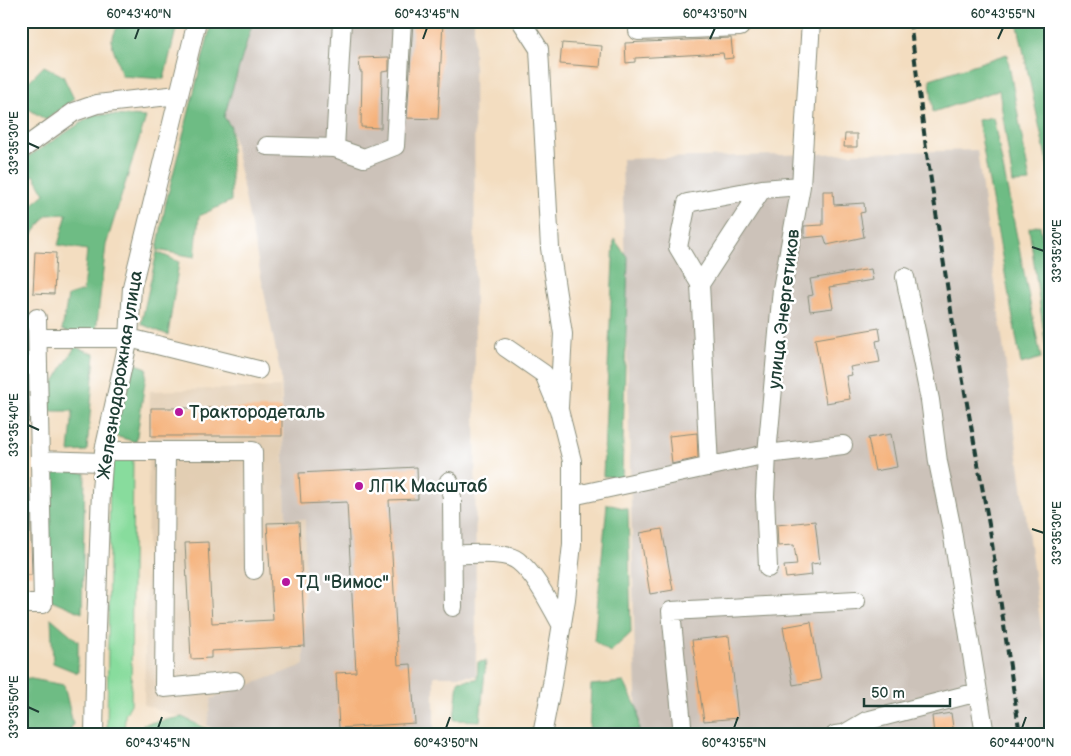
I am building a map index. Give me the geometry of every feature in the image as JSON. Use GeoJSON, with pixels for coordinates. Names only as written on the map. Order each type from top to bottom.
{"type":"FeatureCollection","features":[{"type":"Feature","properties":{"kind":"street","name":"Железнодорожная улица"},"geometry":{"type":"LineString","coordinates":[[94,735],[96,617],[104,457],[129,338],[132,287],[197,21]]}},
{"type":"Feature","properties":{"kind":"street"},"geometry":{"type":"LineString","coordinates":[[335,148],[342,21]]}},
{"type":"Feature","properties":{"kind":"street"},"geometry":{"type":"LineString","coordinates":[[267,146],[335,148],[364,158],[396,146],[402,21]]}},
{"type":"Feature","properties":{"kind":"street"},"geometry":{"type":"LineString","coordinates":[[521,21],[539,49],[550,248],[563,334],[559,410]]}},
{"type":"Feature","properties":{"kind":"street","name":"улица Энергетиков"},"geometry":{"type":"LineString","coordinates":[[768,568],[765,496],[768,454],[782,289],[801,186],[811,21]]}},
{"type":"Feature","properties":{"kind":"street"},"geometry":{"type":"LineString","coordinates":[[645,28],[716,25],[740,27]]}},
{"type":"Feature","properties":{"kind":"street"},"geometry":{"type":"LineString","coordinates":[[21,150],[74,112],[97,104],[178,95]]}},
{"type":"Feature","properties":{"kind":"street"},"geometry":{"type":"LineString","coordinates":[[709,467],[700,284],[678,247],[688,203],[762,189],[801,186]]}},
{"type":"Feature","properties":{"kind":"street"},"geometry":{"type":"LineString","coordinates":[[700,284],[762,189]]}},
{"type":"Feature","properties":{"kind":"street"},"geometry":{"type":"LineString","coordinates":[[905,277],[930,400],[938,462],[951,526],[985,735]]}},
{"type":"Feature","properties":{"kind":"street"},"geometry":{"type":"LineString","coordinates":[[21,604],[42,604],[40,460],[30,365],[38,338],[37,318]]}},
{"type":"Feature","properties":{"kind":"street"},"geometry":{"type":"LineString","coordinates":[[38,338],[129,338],[258,370]]}},
{"type":"Feature","properties":{"kind":"street"},"geometry":{"type":"LineString","coordinates":[[505,347],[544,374],[559,410],[572,461],[572,544],[562,626],[542,735]]}},
{"type":"Feature","properties":{"kind":"street"},"geometry":{"type":"LineString","coordinates":[[572,496],[768,454],[843,445]]}},
{"type":"Feature","properties":{"kind":"street"},"geometry":{"type":"LineString","coordinates":[[40,460],[104,457],[166,451],[253,451],[254,570]]}},
{"type":"Feature","properties":{"kind":"street"},"geometry":{"type":"LineString","coordinates":[[166,451],[164,688],[235,681]]}},
{"type":"Feature","properties":{"kind":"street"},"geometry":{"type":"LineString","coordinates":[[449,481],[452,498],[453,607]]}},
{"type":"Feature","properties":{"kind":"street"},"geometry":{"type":"LineString","coordinates":[[453,554],[487,553],[517,560],[541,588],[562,626]]}},
{"type":"Feature","properties":{"kind":"street"},"geometry":{"type":"LineString","coordinates":[[683,735],[671,611],[856,601]]}},
{"type":"Feature","properties":{"kind":"street"},"geometry":{"type":"LineString","coordinates":[[835,735],[844,734],[866,721],[978,692]]}},
{"type":"Feature","properties":{"kind":"shaded area"},"geometry":{"type":"Polygon","coordinates":[[[253,21],[474,21],[476,676],[434,676],[434,735],[225,735],[207,726],[211,699],[304,665],[305,519],[286,519],[281,376],[231,127],[224,117],[253,21]]]}},
{"type":"Feature","properties":{"kind":"shaded area"},"geometry":{"type":"Polygon","coordinates":[[[977,150],[1050,695],[1050,735],[637,735],[622,159],[977,150]]]}},
{"type":"Feature","properties":{"kind":"shaded area"},"geometry":{"type":"Polygon","coordinates":[[[280,387],[286,518],[305,518],[304,666],[211,699],[207,726],[144,705],[150,391],[280,387]]]}},
{"type":"Feature","properties":{"kind":"green space"},"geometry":{"type":"Polygon","coordinates":[[[120,21],[178,21],[164,79],[122,76],[111,41],[120,21]]]}},
{"type":"Feature","properties":{"kind":"green space"},"geometry":{"type":"Polygon","coordinates":[[[212,21],[253,21],[224,117],[231,127],[231,201],[199,216],[195,257],[157,250],[166,202],[212,21]]]}},
{"type":"Feature","properties":{"kind":"green space"},"geometry":{"type":"Polygon","coordinates":[[[1017,21],[1050,21],[1050,176],[1017,21]]]}},
{"type":"Feature","properties":{"kind":"green space"},"geometry":{"type":"Polygon","coordinates":[[[1007,54],[1030,182],[1013,183],[999,90],[933,112],[930,79],[1007,54]]]}},
{"type":"Feature","properties":{"kind":"green space"},"geometry":{"type":"Polygon","coordinates":[[[44,66],[63,76],[74,99],[46,120],[24,106],[26,84],[44,66]]]}},
{"type":"Feature","properties":{"kind":"green space"},"geometry":{"type":"Polygon","coordinates":[[[95,114],[146,117],[106,245],[95,340],[62,330],[68,296],[83,291],[87,250],[58,245],[67,214],[47,215],[22,248],[21,214],[45,194],[34,175],[21,179],[21,161],[95,114]]]}},
{"type":"Feature","properties":{"kind":"green space"},"geometry":{"type":"Polygon","coordinates":[[[993,117],[1041,358],[1021,364],[978,120],[993,117]]]}},
{"type":"Feature","properties":{"kind":"green space"},"geometry":{"type":"Polygon","coordinates":[[[1040,225],[1050,291],[1050,376],[1029,228],[1040,225]]]}},
{"type":"Feature","properties":{"kind":"green space"},"geometry":{"type":"Polygon","coordinates":[[[614,239],[628,258],[622,477],[603,476],[614,239]]]}},
{"type":"Feature","properties":{"kind":"green space"},"geometry":{"type":"Polygon","coordinates":[[[157,252],[179,262],[168,335],[141,324],[157,252]]]}},
{"type":"Feature","properties":{"kind":"green space"},"geometry":{"type":"Polygon","coordinates":[[[75,347],[95,354],[87,451],[69,452],[73,411],[49,411],[49,390],[75,347]]]}},
{"type":"Feature","properties":{"kind":"green space"},"geometry":{"type":"Polygon","coordinates":[[[126,360],[147,368],[136,442],[115,436],[126,360]]]}},
{"type":"Feature","properties":{"kind":"green space"},"geometry":{"type":"Polygon","coordinates":[[[133,448],[131,704],[125,715],[124,735],[107,735],[110,462],[114,454],[133,448]]]}},
{"type":"Feature","properties":{"kind":"green space"},"geometry":{"type":"Polygon","coordinates":[[[60,468],[85,473],[82,613],[49,599],[47,473],[60,468]]]}},
{"type":"Feature","properties":{"kind":"green space"},"geometry":{"type":"Polygon","coordinates":[[[607,504],[628,509],[631,633],[610,652],[594,641],[607,504]]]}},
{"type":"Feature","properties":{"kind":"green space"},"geometry":{"type":"Polygon","coordinates":[[[51,618],[78,641],[78,673],[53,663],[51,618]]]}},
{"type":"Feature","properties":{"kind":"green space"},"geometry":{"type":"Polygon","coordinates":[[[486,661],[480,721],[454,720],[458,681],[477,679],[478,662],[486,661]]]}},
{"type":"Feature","properties":{"kind":"green space"},"geometry":{"type":"Polygon","coordinates":[[[21,677],[64,685],[73,724],[68,735],[21,735],[21,677]]]}},
{"type":"Feature","properties":{"kind":"green space"},"geometry":{"type":"Polygon","coordinates":[[[624,682],[638,710],[639,735],[589,735],[591,685],[624,682]]]}},
{"type":"Feature","properties":{"kind":"green space"},"geometry":{"type":"Polygon","coordinates":[[[182,717],[220,735],[141,735],[143,724],[182,717]]]}},
{"type":"Feature","properties":{"kind":"building"},"geometry":{"type":"Polygon","coordinates":[[[413,21],[443,21],[438,119],[407,118],[413,21]]]}},
{"type":"Feature","properties":{"kind":"building"},"geometry":{"type":"Polygon","coordinates":[[[731,38],[733,58],[724,59],[723,53],[635,58],[635,62],[626,63],[625,43],[731,38]]]}},
{"type":"Feature","properties":{"kind":"building"},"geometry":{"type":"Polygon","coordinates":[[[562,43],[602,46],[600,67],[560,64],[562,43]]]}},
{"type":"Feature","properties":{"kind":"building"},"geometry":{"type":"Polygon","coordinates":[[[389,57],[389,71],[382,72],[381,128],[361,127],[362,72],[360,72],[359,58],[389,57]]]}},
{"type":"Feature","properties":{"kind":"building"},"geometry":{"type":"Polygon","coordinates":[[[845,134],[857,134],[857,147],[844,147],[845,134]]]}},
{"type":"Feature","properties":{"kind":"building"},"geometry":{"type":"Polygon","coordinates":[[[823,191],[833,191],[834,205],[864,203],[865,212],[860,213],[864,237],[827,245],[824,236],[804,238],[804,226],[823,225],[823,191]]]}},
{"type":"Feature","properties":{"kind":"building"},"geometry":{"type":"Polygon","coordinates":[[[35,252],[56,253],[54,294],[33,293],[35,252]]]}},
{"type":"Feature","properties":{"kind":"building"},"geometry":{"type":"Polygon","coordinates":[[[871,269],[873,280],[829,287],[833,308],[810,311],[808,296],[813,295],[810,279],[871,269]]]}},
{"type":"Feature","properties":{"kind":"building"},"geometry":{"type":"Polygon","coordinates":[[[879,328],[881,340],[876,341],[880,362],[850,367],[852,375],[846,376],[850,399],[826,403],[815,339],[879,328]]]}},
{"type":"Feature","properties":{"kind":"building"},"geometry":{"type":"Polygon","coordinates":[[[21,392],[28,392],[29,422],[21,422],[21,392]]]}},
{"type":"Feature","properties":{"kind":"building"},"geometry":{"type":"Polygon","coordinates":[[[151,408],[282,408],[282,436],[151,436],[151,408]]]}},
{"type":"Feature","properties":{"kind":"building"},"geometry":{"type":"Polygon","coordinates":[[[697,433],[698,458],[672,464],[669,436],[697,433]]]}},
{"type":"Feature","properties":{"kind":"building"},"geometry":{"type":"Polygon","coordinates":[[[891,434],[897,467],[875,471],[868,438],[891,434]]]}},
{"type":"Feature","properties":{"kind":"building"},"geometry":{"type":"Polygon","coordinates":[[[417,467],[418,499],[389,500],[398,665],[411,664],[415,723],[339,728],[336,673],[356,672],[347,502],[301,504],[299,473],[417,467]]]}},
{"type":"Feature","properties":{"kind":"building"},"geometry":{"type":"Polygon","coordinates":[[[21,507],[30,507],[32,575],[21,575],[21,507]]]}},
{"type":"Feature","properties":{"kind":"building"},"geometry":{"type":"Polygon","coordinates":[[[815,521],[820,563],[811,564],[812,575],[786,578],[784,566],[797,565],[794,545],[778,546],[777,525],[815,521]]]}},
{"type":"Feature","properties":{"kind":"building","name":"ТД \"Вимос\""},"geometry":{"type":"Polygon","coordinates":[[[299,522],[305,646],[211,651],[211,658],[191,659],[185,543],[208,542],[212,623],[273,620],[267,523],[299,522]]]}},
{"type":"Feature","properties":{"kind":"building"},"geometry":{"type":"Polygon","coordinates":[[[662,529],[673,590],[650,594],[640,533],[662,529]]]}},
{"type":"Feature","properties":{"kind":"building"},"geometry":{"type":"Polygon","coordinates":[[[811,622],[821,680],[793,685],[783,627],[811,622]]]}},
{"type":"Feature","properties":{"kind":"building"},"geometry":{"type":"Polygon","coordinates":[[[729,636],[738,718],[704,721],[692,640],[729,636]]]}},
{"type":"Feature","properties":{"kind":"building"},"geometry":{"type":"Polygon","coordinates":[[[951,713],[954,735],[934,735],[932,716],[951,713]]]}},
{"type":"Feature","properties":{"kind":"railway"},"geometry":{"type":"LineString","coordinates":[[910,21],[926,148],[956,343],[990,530],[1020,735]]}},
{"type":"Feature","properties":{"kind":"place","name":"Трактородеталь"},"geometry":{"type":"Point","coordinates":[179,412]}},
{"type":"Feature","properties":{"kind":"place","name":"ЛПК Масштаб"},"geometry":{"type":"Point","coordinates":[359,486]}},
{"type":"Feature","properties":{"kind":"place","name":"ТД \"Вимос\""},"geometry":{"type":"Point","coordinates":[286,582]}}]}
